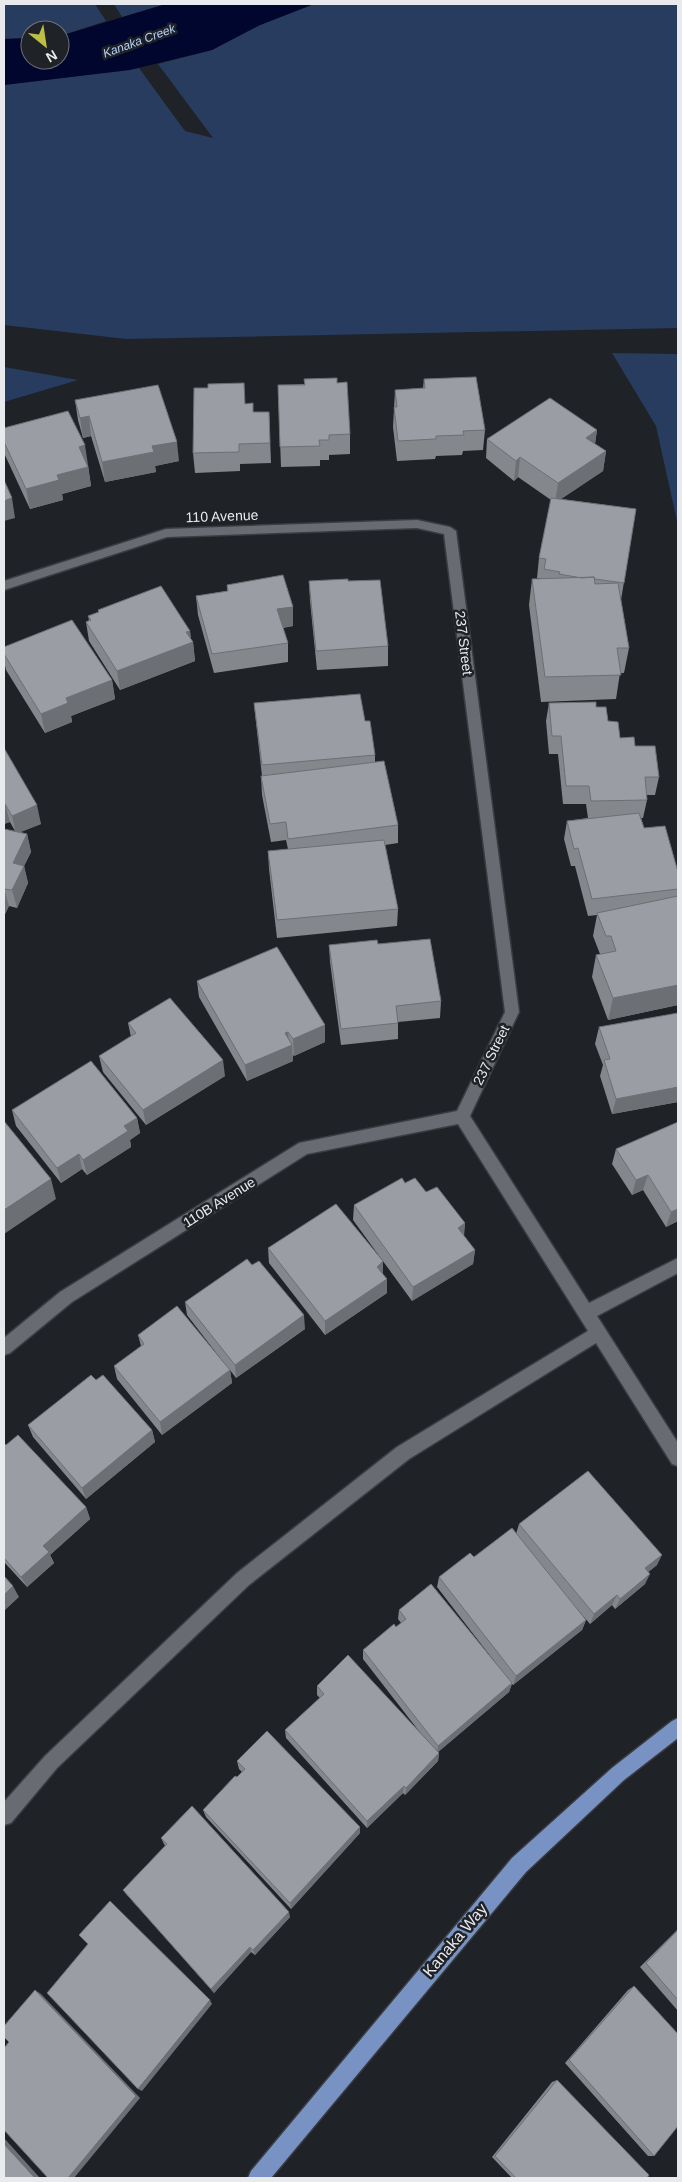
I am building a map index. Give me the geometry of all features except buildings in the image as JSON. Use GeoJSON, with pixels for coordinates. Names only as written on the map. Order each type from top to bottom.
{"type":"FeatureCollection","features":[{"type":"Feature","properties":{"kind":"main road","name":"Kanaka Way"},"geometry":{"type":"LineString","coordinates":[[258,2178],[519,1864],[618,1774],[678,1727]]}},
{"type":"Feature","properties":{"kind":"street","name":"110 Avenue"},"geometry":{"type":"LineString","coordinates":[[4,586],[166,533],[417,524],[450,531]]}},
{"type":"Feature","properties":{"kind":"street","name":"237 Street"},"geometry":{"type":"LineString","coordinates":[[450,531],[512,1012],[462,1117]]}},
{"type":"Feature","properties":{"kind":"street"},"geometry":{"type":"LineString","coordinates":[[462,1117],[678,1458]]}},
{"type":"Feature","properties":{"kind":"street","name":"110B Avenue"},"geometry":{"type":"LineString","coordinates":[[4,1348],[66,1298],[304,1148],[462,1117]]}},
{"type":"Feature","properties":{"kind":"street"},"geometry":{"type":"LineString","coordinates":[[586,1313],[678,1265]]}},
{"type":"Feature","properties":{"kind":"street"},"geometry":{"type":"LineString","coordinates":[[4,1816],[51,1762],[243,1580],[403,1453],[600,1333]]}},
{"type":"Feature","properties":{"kind":"shaded area"},"geometry":{"type":"Polygon","coordinates":[[[4,4],[95,4],[106,21],[70,33],[70,20],[20,20],[20,38],[4,39],[4,4]]]}},
{"type":"Feature","properties":{"kind":"shaded area"},"geometry":{"type":"Polygon","coordinates":[[[114,4],[166,4],[122,17],[114,4]]]}},
{"type":"Feature","properties":{"kind":"shaded area"},"geometry":{"type":"Polygon","coordinates":[[[314,4],[678,4],[678,328],[126,339],[4,325],[4,85],[139,68],[185,131],[213,138],[158,64],[212,50],[260,25],[314,4]]]}},
{"type":"Feature","properties":{"kind":"shaded area"},"geometry":{"type":"Polygon","coordinates":[[[612,353],[678,354],[678,526],[656,426],[612,353]]]}},
{"type":"Feature","properties":{"kind":"shaded area"},"geometry":{"type":"Polygon","coordinates":[[[4,367],[78,380],[4,402],[4,367]]]}},
{"type":"Feature","properties":{"kind":"water","name":"Kanaka Creek"},"geometry":{"type":"Polygon","coordinates":[[[166,4],[314,4],[260,25],[212,50],[130,70],[4,85],[4,39],[20,38],[20,70],[70,70],[70,33],[166,4]]]}}]}
